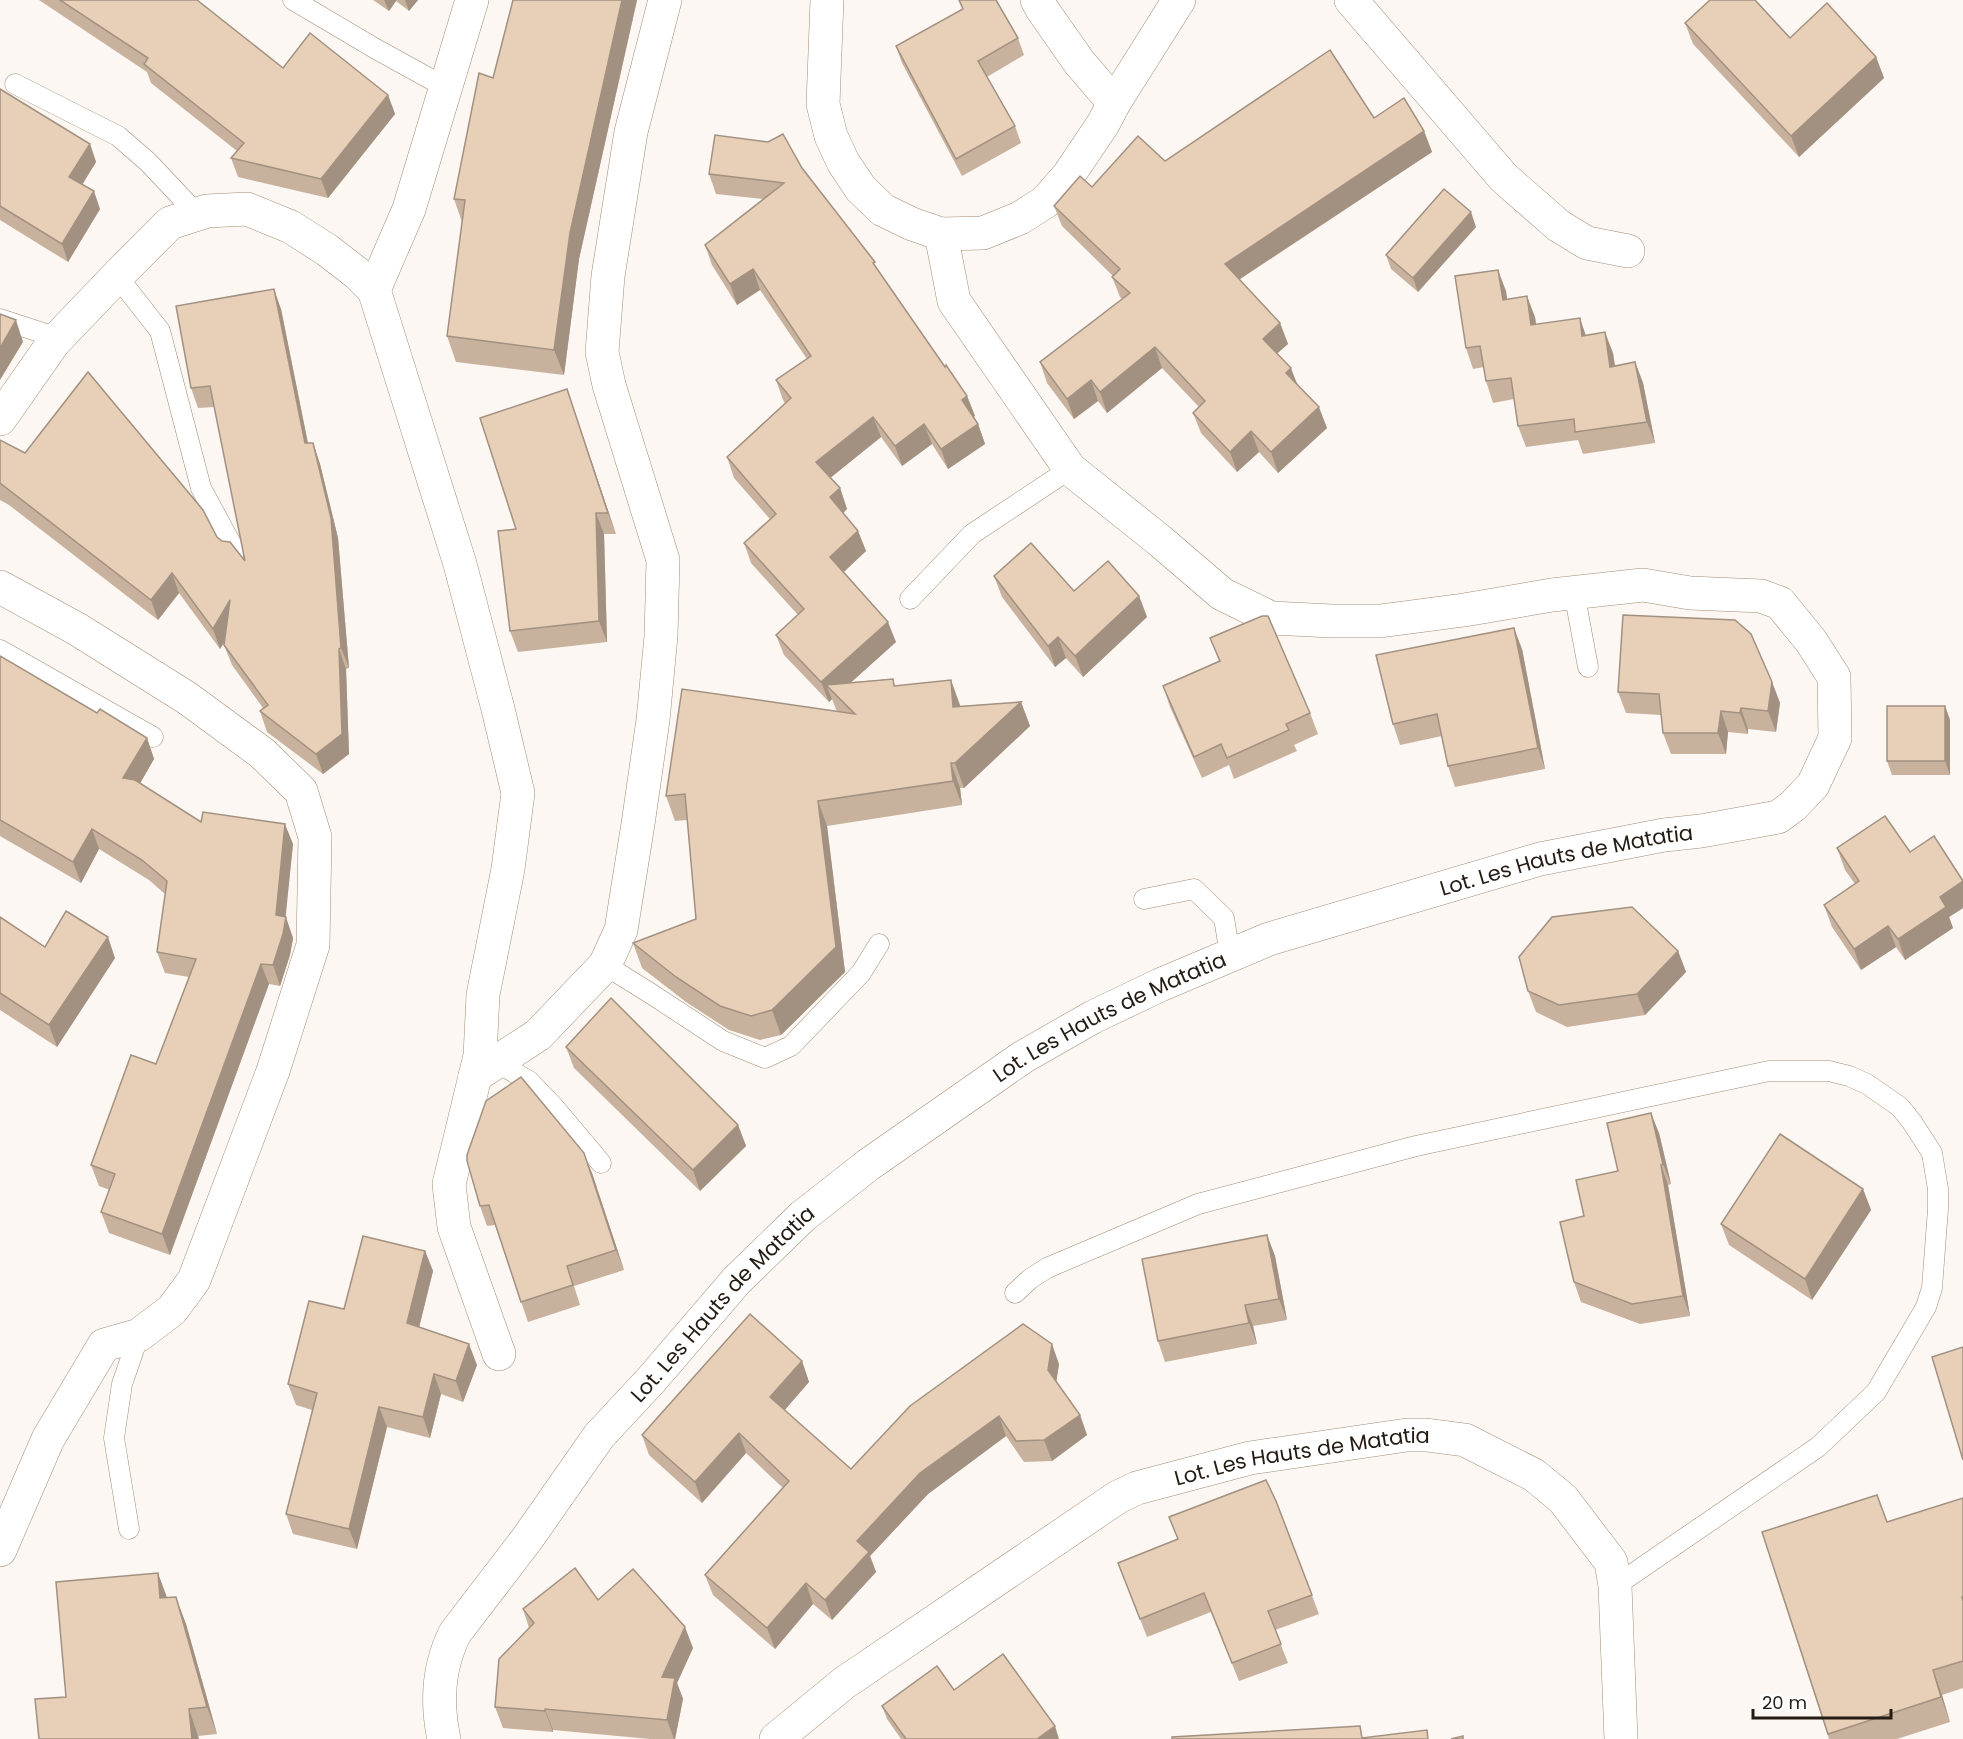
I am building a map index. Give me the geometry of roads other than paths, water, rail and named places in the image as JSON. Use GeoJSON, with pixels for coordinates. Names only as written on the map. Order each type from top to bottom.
{"type":"FeatureCollection","features":[{"type":"Feature","properties":{"kind":"street"},"geometry":{"type":"LineString","coordinates":[[374,290],[409,209],[472,0]]}},
{"type":"Feature","properties":{"kind":"street"},"geometry":{"type":"LineString","coordinates":[[485,1069],[538,1035],[605,965],[621,930],[652,720],[661,636],[663,560],[609,385],[602,352],[608,276],[631,132],[664,0]]}},
{"type":"Feature","properties":{"kind":"street"},"geometry":{"type":"LineString","coordinates":[[827,0],[824,104],[831,136],[843,162],[861,189],[883,210],[912,224],[941,234],[984,233],[1020,218],[1045,202],[1068,177],[1179,0]]}},
{"type":"Feature","properties":{"kind":"street"},"geometry":{"type":"LineString","coordinates":[[1037,0],[1079,62],[1114,103]]}},
{"type":"Feature","properties":{"kind":"street"},"geometry":{"type":"LineString","coordinates":[[1351,0],[1504,178],[1559,226],[1587,243],[1628,251]]}},
{"type":"Feature","properties":{"kind":"street"},"geometry":{"type":"LineString","coordinates":[[0,419],[58,338],[170,223],[207,212],[247,210],[291,227],[327,250],[358,274],[374,290],[460,564],[518,793],[508,869],[483,995],[480,1056],[485,1069],[449,1184],[454,1227],[499,1354]]}},
{"type":"Feature","properties":{"kind":"street","name":"Lot. Les Hauts de Matatia"},"geometry":{"type":"LineString","coordinates":[[444,1739],[439,1709],[441,1679],[446,1651],[455,1633],[527,1539],[599,1436],[652,1380],[737,1280],[803,1216],[948,1107],[1023,1057],[1092,1017],[1269,939],[1540,859],[1664,835],[1701,831],[1778,817],[1793,806],[1813,785],[1835,738],[1834,677],[1811,641],[1780,603],[1761,596],[1690,594],[1643,585],[1574,592],[1380,621],[1271,618],[1222,594],[1070,469],[954,301],[941,234]]}},
{"type":"Feature","properties":{"kind":"street"},"geometry":{"type":"LineString","coordinates":[[0,587],[87,635],[187,698],[262,753],[301,791],[315,837],[313,945],[273,1071],[194,1280],[172,1310],[138,1335],[104,1345],[48,1439],[0,1550]]}},
{"type":"Feature","properties":{"kind":"street","name":"Lot. Les Hauts de Matatia"},"geometry":{"type":"LineString","coordinates":[[776,1739],[844,1683],[1118,1497],[1137,1488],[1250,1458],[1407,1435],[1465,1440],[1534,1475],[1563,1499],[1611,1562],[1615,1586],[1620,1739]]}},
{"type":"Feature","properties":{"kind":"lane"},"geometry":{"type":"LineString","coordinates":[[293,0],[445,87]]}},
{"type":"Feature","properties":{"kind":"lane"},"geometry":{"type":"LineString","coordinates":[[15,84],[118,136],[148,162],[198,215]]}},
{"type":"Feature","properties":{"kind":"lane"},"geometry":{"type":"LineString","coordinates":[[117,276],[160,331],[201,488],[235,551]]}},
{"type":"Feature","properties":{"kind":"lane"},"geometry":{"type":"LineString","coordinates":[[0,319],[58,338]]}},
{"type":"Feature","properties":{"kind":"lane"},"geometry":{"type":"LineString","coordinates":[[910,599],[972,534],[1070,469]]}},
{"type":"Feature","properties":{"kind":"lane"},"geometry":{"type":"LineString","coordinates":[[1574,592],[1588,667]]}},
{"type":"Feature","properties":{"kind":"lane"},"geometry":{"type":"LineString","coordinates":[[0,650],[153,737]]}},
{"type":"Feature","properties":{"kind":"lane"},"geometry":{"type":"LineString","coordinates":[[1144,899],[1194,889],[1224,918],[1230,955]]}},
{"type":"Feature","properties":{"kind":"lane"},"geometry":{"type":"LineString","coordinates":[[605,965],[723,1041],[765,1058],[791,1046],[861,973],[879,944]]}},
{"type":"Feature","properties":{"kind":"lane"},"geometry":{"type":"LineString","coordinates":[[485,1069],[529,1081],[601,1163]]}},
{"type":"Feature","properties":{"kind":"lane"},"geometry":{"type":"LineString","coordinates":[[1015,1293],[1047,1268],[1198,1203],[1416,1146],[1769,1071],[1829,1071],[1867,1084],[1900,1107],[1932,1154],[1938,1189],[1938,1209],[1932,1288],[1926,1307],[1876,1392],[1833,1434],[1818,1447],[1615,1586]]}},
{"type":"Feature","properties":{"kind":"lane"},"geometry":{"type":"LineString","coordinates":[[129,1529],[114,1438],[122,1384],[138,1335]]}}]}
